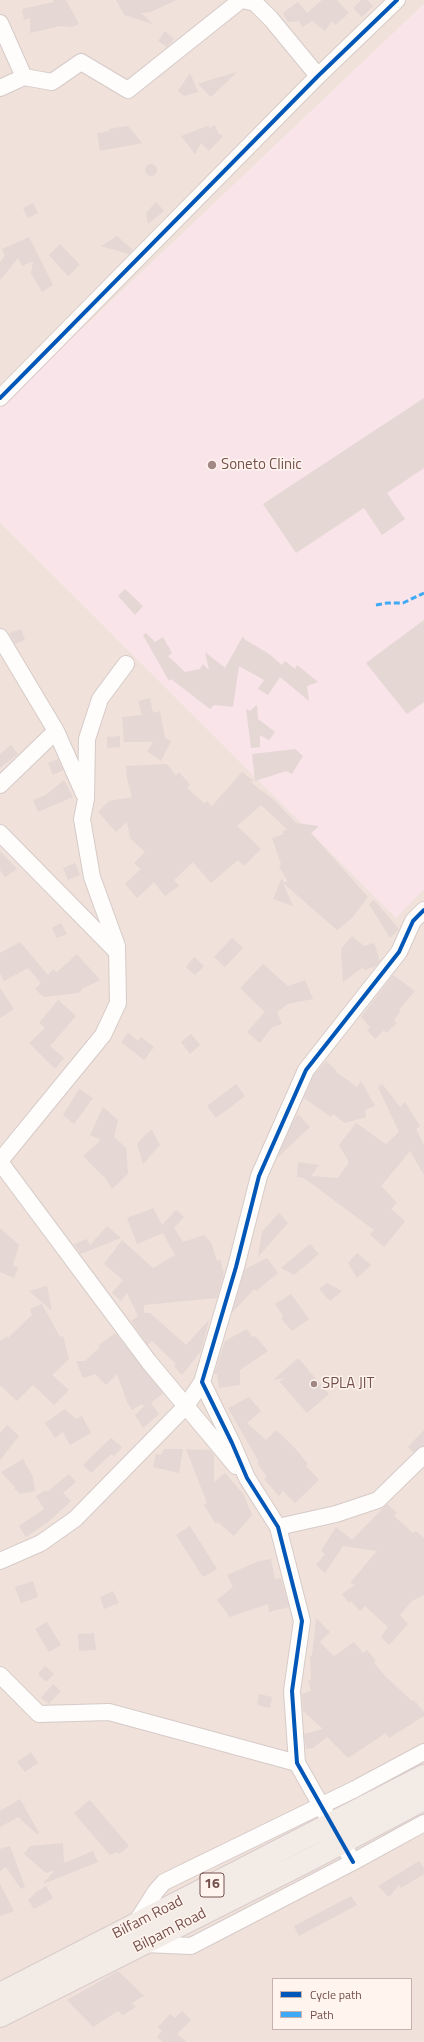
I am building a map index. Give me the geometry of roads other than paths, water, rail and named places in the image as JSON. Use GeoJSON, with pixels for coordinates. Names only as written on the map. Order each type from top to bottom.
{"type":"FeatureCollection","features":[{"type":"Feature","properties":{"kind":"main road","name":"Bilfam Road"},"geometry":{"type":"LineString","coordinates":[[0,1994],[135,1924],[336,1834],[424,1776]]}},
{"type":"Feature","properties":{"kind":"main road","name":"Bilpam Road"},"geometry":{"type":"LineString","coordinates":[[0,2016],[144,1944],[336,1834],[424,1799]]}},
{"type":"Feature","properties":{"kind":"street"},"geometry":{"type":"LineString","coordinates":[[0,88],[24,77],[52,82],[81,62],[128,90],[242,0],[255,3],[271,19],[318,76]]}},
{"type":"Feature","properties":{"kind":"street"},"geometry":{"type":"LineString","coordinates":[[0,398],[391,2]]}},
{"type":"Feature","properties":{"kind":"street"},"geometry":{"type":"LineString","coordinates":[[0,23],[24,77]]}},
{"type":"Feature","properties":{"kind":"street"},"geometry":{"type":"LineString","coordinates":[[0,637],[56,730],[86,799]]}},
{"type":"Feature","properties":{"kind":"street"},"geometry":{"type":"LineString","coordinates":[[126,664],[100,699],[87,739],[86,799],[82,819],[92,877],[117,952],[118,1003],[103,1035],[0,1162],[149,1362],[246,1478],[278,1527],[302,1620],[292,1691],[297,1763],[353,1862]]}},
{"type":"Feature","properties":{"kind":"street"},"geometry":{"type":"LineString","coordinates":[[0,785],[56,730]]}},
{"type":"Feature","properties":{"kind":"street"},"geometry":{"type":"LineString","coordinates":[[0,833],[117,952]]}},
{"type":"Feature","properties":{"kind":"street"},"geometry":{"type":"LineString","coordinates":[[0,1561],[41,1543],[75,1520],[186,1406],[202,1382],[236,1267],[259,1176],[306,1070],[399,952],[413,921],[424,910]]}},
{"type":"Feature","properties":{"kind":"street"},"geometry":{"type":"LineString","coordinates":[[202,1382],[232,1443],[246,1478]]}},
{"type":"Feature","properties":{"kind":"street"},"geometry":{"type":"LineString","coordinates":[[278,1527],[336,1514],[378,1500],[424,1455]]}},
{"type":"Feature","properties":{"kind":"street"},"geometry":{"type":"LineString","coordinates":[[0,1674],[40,1714],[109,1712],[297,1763]]}},
{"type":"Feature","properties":{"kind":"street"},"geometry":{"type":"LineString","coordinates":[[135,1924],[156,1891],[164,1882],[322,1805],[424,1752]]}},
{"type":"Feature","properties":{"kind":"street"},"geometry":{"type":"LineString","coordinates":[[144,1944],[191,1946],[353,1862],[424,1823]]}},
{"type":"Feature","properties":{"kind":"place","name":"Soneto Clinic"},"geometry":{"type":"Point","coordinates":[212,465]}},
{"type":"Feature","properties":{"kind":"place","name":"SPLA JIT"},"geometry":{"type":"Point","coordinates":[314,1384]}}]}
